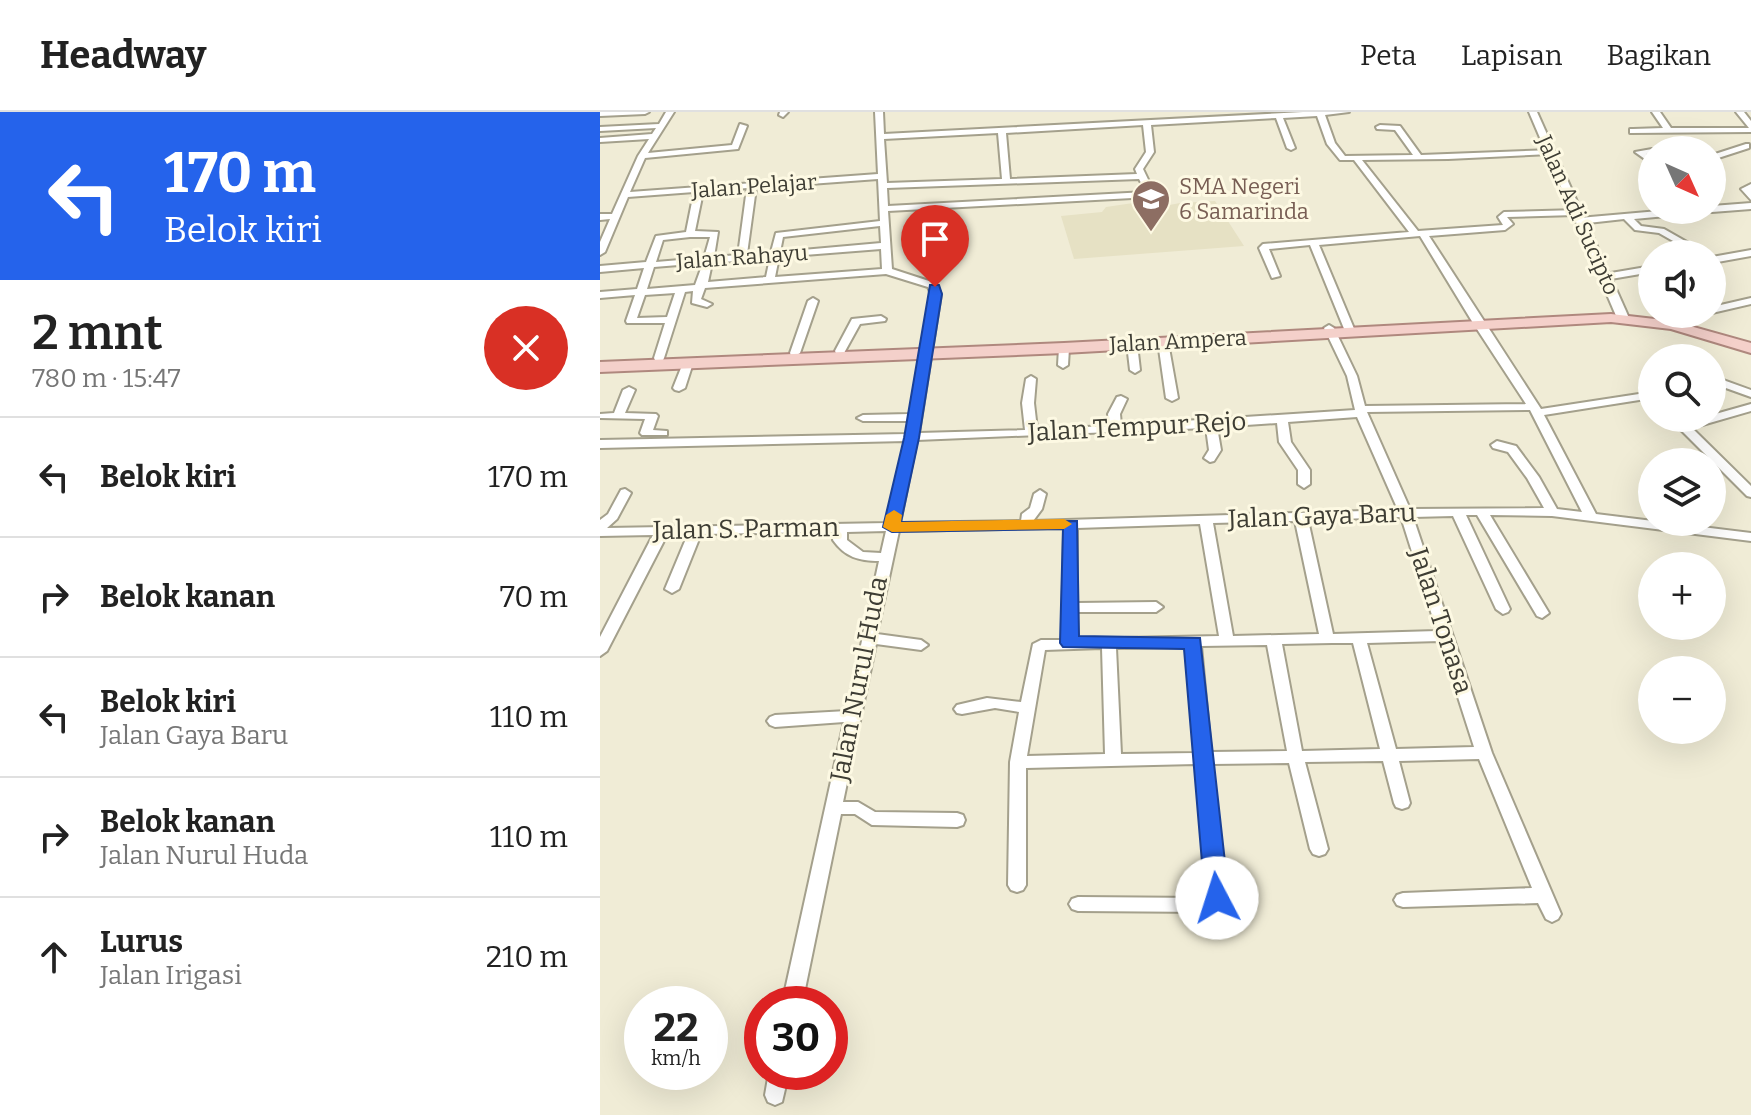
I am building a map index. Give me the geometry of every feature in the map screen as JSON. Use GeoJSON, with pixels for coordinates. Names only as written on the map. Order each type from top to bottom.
{"type":"FeatureCollection","features":[{"type":"Feature","properties":{"kind":"main road","name":"Jalan Ampera"},"geometry":{"type":"LineString","coordinates":[[600,364],[688,363],[1477,322],[1622,316],[1638,318]]}},
{"type":"Feature","properties":{"kind":"main road","name":"Jalan Ampera"},"geometry":{"type":"LineString","coordinates":[[1685,328],[1751,347]]}},
{"type":"Feature","properties":{"kind":"main road","name":"Jalan Ampera"},"geometry":{"type":"LineString","coordinates":[[600,364],[659,358],[840,351],[1064,348],[1330,330]]}},
{"type":"Feature","properties":{"kind":"street"},"geometry":{"type":"LineString","coordinates":[[600,114],[645,112]]}},
{"type":"Feature","properties":{"kind":"street"},"geometry":{"type":"LineString","coordinates":[[600,252],[642,156],[670,112]]}},
{"type":"Feature","properties":{"kind":"street"},"geometry":{"type":"LineString","coordinates":[[600,295],[887,271],[879,112]]}},
{"type":"Feature","properties":{"kind":"street"},"geometry":{"type":"LineString","coordinates":[[880,137],[1147,123],[1170,117],[1345,112]]}},
{"type":"Feature","properties":{"kind":"street","name":"Jalan Adi Sucipto"},"geometry":{"type":"LineString","coordinates":[[1533,112],[1622,316]]}},
{"type":"Feature","properties":{"kind":"street"},"geometry":{"type":"LineString","coordinates":[[1656,112],[1669,131]]}},
{"type":"Feature","properties":{"kind":"street"},"geometry":{"type":"LineString","coordinates":[[1740,112],[1751,128]]}},
{"type":"Feature","properties":{"kind":"street"},"geometry":{"type":"LineString","coordinates":[[1320,113],[1333,148],[1343,158],[1550,152]]}},
{"type":"Feature","properties":{"kind":"street"},"geometry":{"type":"LineString","coordinates":[[1279,116],[1291,148]]}},
{"type":"Feature","properties":{"kind":"street"},"geometry":{"type":"LineString","coordinates":[[884,209],[1152,193],[1140,176],[1140,165],[1150,152],[1147,123]]}},
{"type":"Feature","properties":{"kind":"street"},"geometry":{"type":"LineString","coordinates":[[600,129],[659,126]]}},
{"type":"Feature","properties":{"kind":"street"},"geometry":{"type":"LineString","coordinates":[[642,156],[735,147],[743,126]]}},
{"type":"Feature","properties":{"kind":"street"},"geometry":{"type":"LineString","coordinates":[[1380,127],[1397,128],[1419,157]]}},
{"type":"Feature","properties":{"kind":"street"},"geometry":{"type":"LineString","coordinates":[[1633,131],[1751,128]]}},
{"type":"Feature","properties":{"kind":"street"},"geometry":{"type":"LineString","coordinates":[[1002,130],[1006,182]]}},
{"type":"Feature","properties":{"kind":"street"},"geometry":{"type":"LineString","coordinates":[[600,140],[653,136]]}},
{"type":"Feature","properties":{"kind":"street"},"geometry":{"type":"LineString","coordinates":[[1726,153],[1746,146]]}},
{"type":"Feature","properties":{"kind":"street"},"geometry":{"type":"LineString","coordinates":[[1356,158],[1418,232],[1536,410],[1591,517]]}},
{"type":"Feature","properties":{"kind":"street","name":"Jalan Pelajar"},"geometry":{"type":"LineString","coordinates":[[625,195],[752,185],[1006,182],[1140,176]]}},
{"type":"Feature","properties":{"kind":"street"},"geometry":{"type":"LineString","coordinates":[[742,257],[752,185]]}},
{"type":"Feature","properties":{"kind":"street"},"geometry":{"type":"LineString","coordinates":[[1751,187],[1745,189],[1751,197]]}},
{"type":"Feature","properties":{"kind":"street"},"geometry":{"type":"LineString","coordinates":[[690,234],[699,189]]}},
{"type":"Feature","properties":{"kind":"street"},"geometry":{"type":"LineString","coordinates":[[1726,208],[1751,206]]}},
{"type":"Feature","properties":{"kind":"street"},"geometry":{"type":"LineString","coordinates":[[1275,276],[1264,247],[1505,227],[1509,224],[1502,217],[1504,215],[1638,216]]}},
{"type":"Feature","properties":{"kind":"street"},"geometry":{"type":"LineString","coordinates":[[600,217],[615,220]]}},
{"type":"Feature","properties":{"kind":"street"},"geometry":{"type":"LineString","coordinates":[[1627,217],[1638,228],[1661,231],[1677,240]]}},
{"type":"Feature","properties":{"kind":"street"},"geometry":{"type":"LineString","coordinates":[[600,225],[615,220]]}},
{"type":"Feature","properties":{"kind":"street"},"geometry":{"type":"LineString","coordinates":[[770,280],[779,235],[884,223]]}},
{"type":"Feature","properties":{"kind":"street"},"geometry":{"type":"LineString","coordinates":[[672,320],[632,322],[660,237],[715,234],[696,301],[707,304]]}},
{"type":"Feature","properties":{"kind":"street"},"geometry":{"type":"LineString","coordinates":[[1313,241],[1349,329]]}},
{"type":"Feature","properties":{"kind":"street","name":"Jalan Rahayu"},"geometry":{"type":"LineString","coordinates":[[600,269],[884,246]]}},
{"type":"Feature","properties":{"kind":"street"},"geometry":{"type":"LineString","coordinates":[[1726,256],[1751,253]]}},
{"type":"Feature","properties":{"kind":"street","name":"Jalan Nurul Huda"},"geometry":{"type":"LineString","coordinates":[[796,986],[884,557],[900,527],[935,287],[887,271]]}},
{"type":"Feature","properties":{"kind":"street"},"geometry":{"type":"LineString","coordinates":[[1605,277],[1638,271]]}},
{"type":"Feature","properties":{"kind":"street"},"geometry":{"type":"LineString","coordinates":[[659,358],[681,289]]}},
{"type":"Feature","properties":{"kind":"street"},"geometry":{"type":"LineString","coordinates":[[795,353],[813,301]]}},
{"type":"Feature","properties":{"kind":"street"},"geometry":{"type":"LineString","coordinates":[[1726,307],[1751,301]]}},
{"type":"Feature","properties":{"kind":"street"},"geometry":{"type":"LineString","coordinates":[[840,351],[856,321],[881,319]]}},
{"type":"Feature","properties":{"kind":"street","name":"Jalan Tonasa"},"geometry":{"type":"LineString","coordinates":[[1330,330],[1352,376],[1361,411],[1406,514],[1484,753],[1552,914]]}},
{"type":"Feature","properties":{"kind":"street"},"geometry":{"type":"LineString","coordinates":[[1163,342],[1172,398]]}},
{"type":"Feature","properties":{"kind":"street"},"geometry":{"type":"LineString","coordinates":[[1132,344],[1135,370]]}},
{"type":"Feature","properties":{"kind":"street"},"geometry":{"type":"LineString","coordinates":[[1063,365],[1064,348]]}},
{"type":"Feature","properties":{"kind":"street"},"geometry":{"type":"LineString","coordinates":[[679,388],[688,363]]}},
{"type":"Feature","properties":{"kind":"street"},"geometry":{"type":"LineString","coordinates":[[1031,379],[1028,403],[1031,432]]}},
{"type":"Feature","properties":{"kind":"street"},"geometry":{"type":"LineString","coordinates":[[1726,384],[1751,394]]}},
{"type":"Feature","properties":{"kind":"street"},"geometry":{"type":"LineString","coordinates":[[618,416],[629,390]]}},
{"type":"Feature","properties":{"kind":"street","name":"Jalan Tempur Rejo"},"geometry":{"type":"LineString","coordinates":[[600,444],[643,438],[663,443],[912,438],[1282,420],[1361,411],[1536,410],[1638,397]]}},
{"type":"Feature","properties":{"kind":"street"},"geometry":{"type":"LineString","coordinates":[[1115,428],[1114,414],[1121,399]]}},
{"type":"Feature","properties":{"kind":"street"},"geometry":{"type":"LineString","coordinates":[[1726,412],[1751,407]]}},
{"type":"Feature","properties":{"kind":"street"},"geometry":{"type":"LineString","coordinates":[[604,416],[652,416],[643,438]]}},
{"type":"Feature","properties":{"kind":"street"},"geometry":{"type":"LineString","coordinates":[[863,418],[915,417]]}},
{"type":"Feature","properties":{"kind":"street"},"geometry":{"type":"LineString","coordinates":[[1282,420],[1285,442],[1304,470],[1304,484]]}},
{"type":"Feature","properties":{"kind":"street"},"geometry":{"type":"LineString","coordinates":[[1210,458],[1215,453],[1211,424]]}},
{"type":"Feature","properties":{"kind":"street"},"geometry":{"type":"LineString","coordinates":[[1691,432],[1751,493]]}},
{"type":"Feature","properties":{"kind":"street"},"geometry":{"type":"LineString","coordinates":[[1497,445],[1512,449],[1533,477],[1552,512]]}},
{"type":"Feature","properties":{"kind":"street"},"geometry":{"type":"LineString","coordinates":[[600,530],[613,516],[625,493]]}},
{"type":"Feature","properties":{"kind":"street"},"geometry":{"type":"LineString","coordinates":[[1027,525],[1027,517],[1036,509],[1040,494]]}},
{"type":"Feature","properties":{"kind":"street"},"geometry":{"type":"LineString","coordinates":[[1481,511],[1542,613]]}},
{"type":"Feature","properties":{"kind":"street","name":"Jalan Gaya Baru"},"geometry":{"type":"LineString","coordinates":[[900,527],[1481,511],[1552,512],[1751,537]]}},
{"type":"Feature","properties":{"kind":"street"},"geometry":{"type":"LineString","coordinates":[[1458,512],[1503,609]]}},
{"type":"Feature","properties":{"kind":"street"},"geometry":{"type":"LineString","coordinates":[[1301,517],[1327,640]]}},
{"type":"Feature","properties":{"kind":"street"},"geometry":{"type":"LineString","coordinates":[[1206,519],[1227,641]]}},
{"type":"Feature","properties":{"kind":"street"},"geometry":{"type":"LineString","coordinates":[[1069,643],[1071,524]]}},
{"type":"Feature","properties":{"kind":"street","name":"Jalan S. Parman"},"geometry":{"type":"LineString","coordinates":[[600,530],[900,527]]}},
{"type":"Feature","properties":{"kind":"street"},"geometry":{"type":"LineString","coordinates":[[841,528],[840,540],[853,553],[865,558],[884,557]]}},
{"type":"Feature","properties":{"kind":"street"},"geometry":{"type":"LineString","coordinates":[[672,589],[696,530]]}},
{"type":"Feature","properties":{"kind":"street"},"geometry":{"type":"LineString","coordinates":[[600,651],[662,531]]}},
{"type":"Feature","properties":{"kind":"street"},"geometry":{"type":"LineString","coordinates":[[1069,608],[1156,607]]}},
{"type":"Feature","properties":{"kind":"street"},"geometry":{"type":"LineString","coordinates":[[1017,885],[1018,762],[1038,647],[1045,643],[1274,642],[1445,636]]}},
{"type":"Feature","properties":{"kind":"street"},"geometry":{"type":"LineString","coordinates":[[868,638],[921,645]]}},
{"type":"Feature","properties":{"kind":"street"},"geometry":{"type":"LineString","coordinates":[[1359,638],[1402,803]]}},
{"type":"Feature","properties":{"kind":"street"},"geometry":{"type":"LineString","coordinates":[[1078,904],[1207,905],[1217,898],[1193,642]]}},
{"type":"Feature","properties":{"kind":"street"},"geometry":{"type":"LineString","coordinates":[[1274,642],[1296,758],[1319,849]]}},
{"type":"Feature","properties":{"kind":"street"},"geometry":{"type":"LineString","coordinates":[[1109,644],[1113,761]]}},
{"type":"Feature","properties":{"kind":"street"},"geometry":{"type":"LineString","coordinates":[[962,709],[1003,702],[1027,709]]}},
{"type":"Feature","properties":{"kind":"street"},"geometry":{"type":"LineString","coordinates":[[775,721],[852,716]]}},
{"type":"Feature","properties":{"kind":"street"},"geometry":{"type":"LineString","coordinates":[[1018,762],[1484,753]]}},
{"type":"Feature","properties":{"kind":"street"},"geometry":{"type":"LineString","coordinates":[[833,808],[858,808],[872,818],[957,820]]}},
{"type":"Feature","properties":{"kind":"street"},"geometry":{"type":"LineString","coordinates":[[1403,900],[1544,895]]}},
{"type":"Feature","properties":{"kind":"street"},"geometry":{"type":"LineString","coordinates":[[775,1095],[776,1090]]}},
{"type":"Feature","properties":{"kind":"shaded area","name":"SMA Negeri 6 Samarinda"},"geometry":{"type":"Polygon","coordinates":[[[1215,201],[1244,246],[1074,259],[1061,216],[1102,212],[1106,207],[1140,202],[1149,209],[1215,201]]]}},
{"type":"Feature","properties":{"kind":"slow traffic"},"geometry":{"type":"LineString","coordinates":[[894,515],[892,527],[1064,524]]}},
{"type":"Feature","properties":{"kind":"place","name":"SMA Negeri 6 Samarinda"},"geometry":{"type":"Point","coordinates":[1151,233]}},
{"type":"Feature","properties":{"kind":"route"},"geometry":{"type":"LineString","coordinates":[[935,287],[912,438],[892,527],[1071,524],[1069,643],[1193,642],[1217,898]]}}]}
